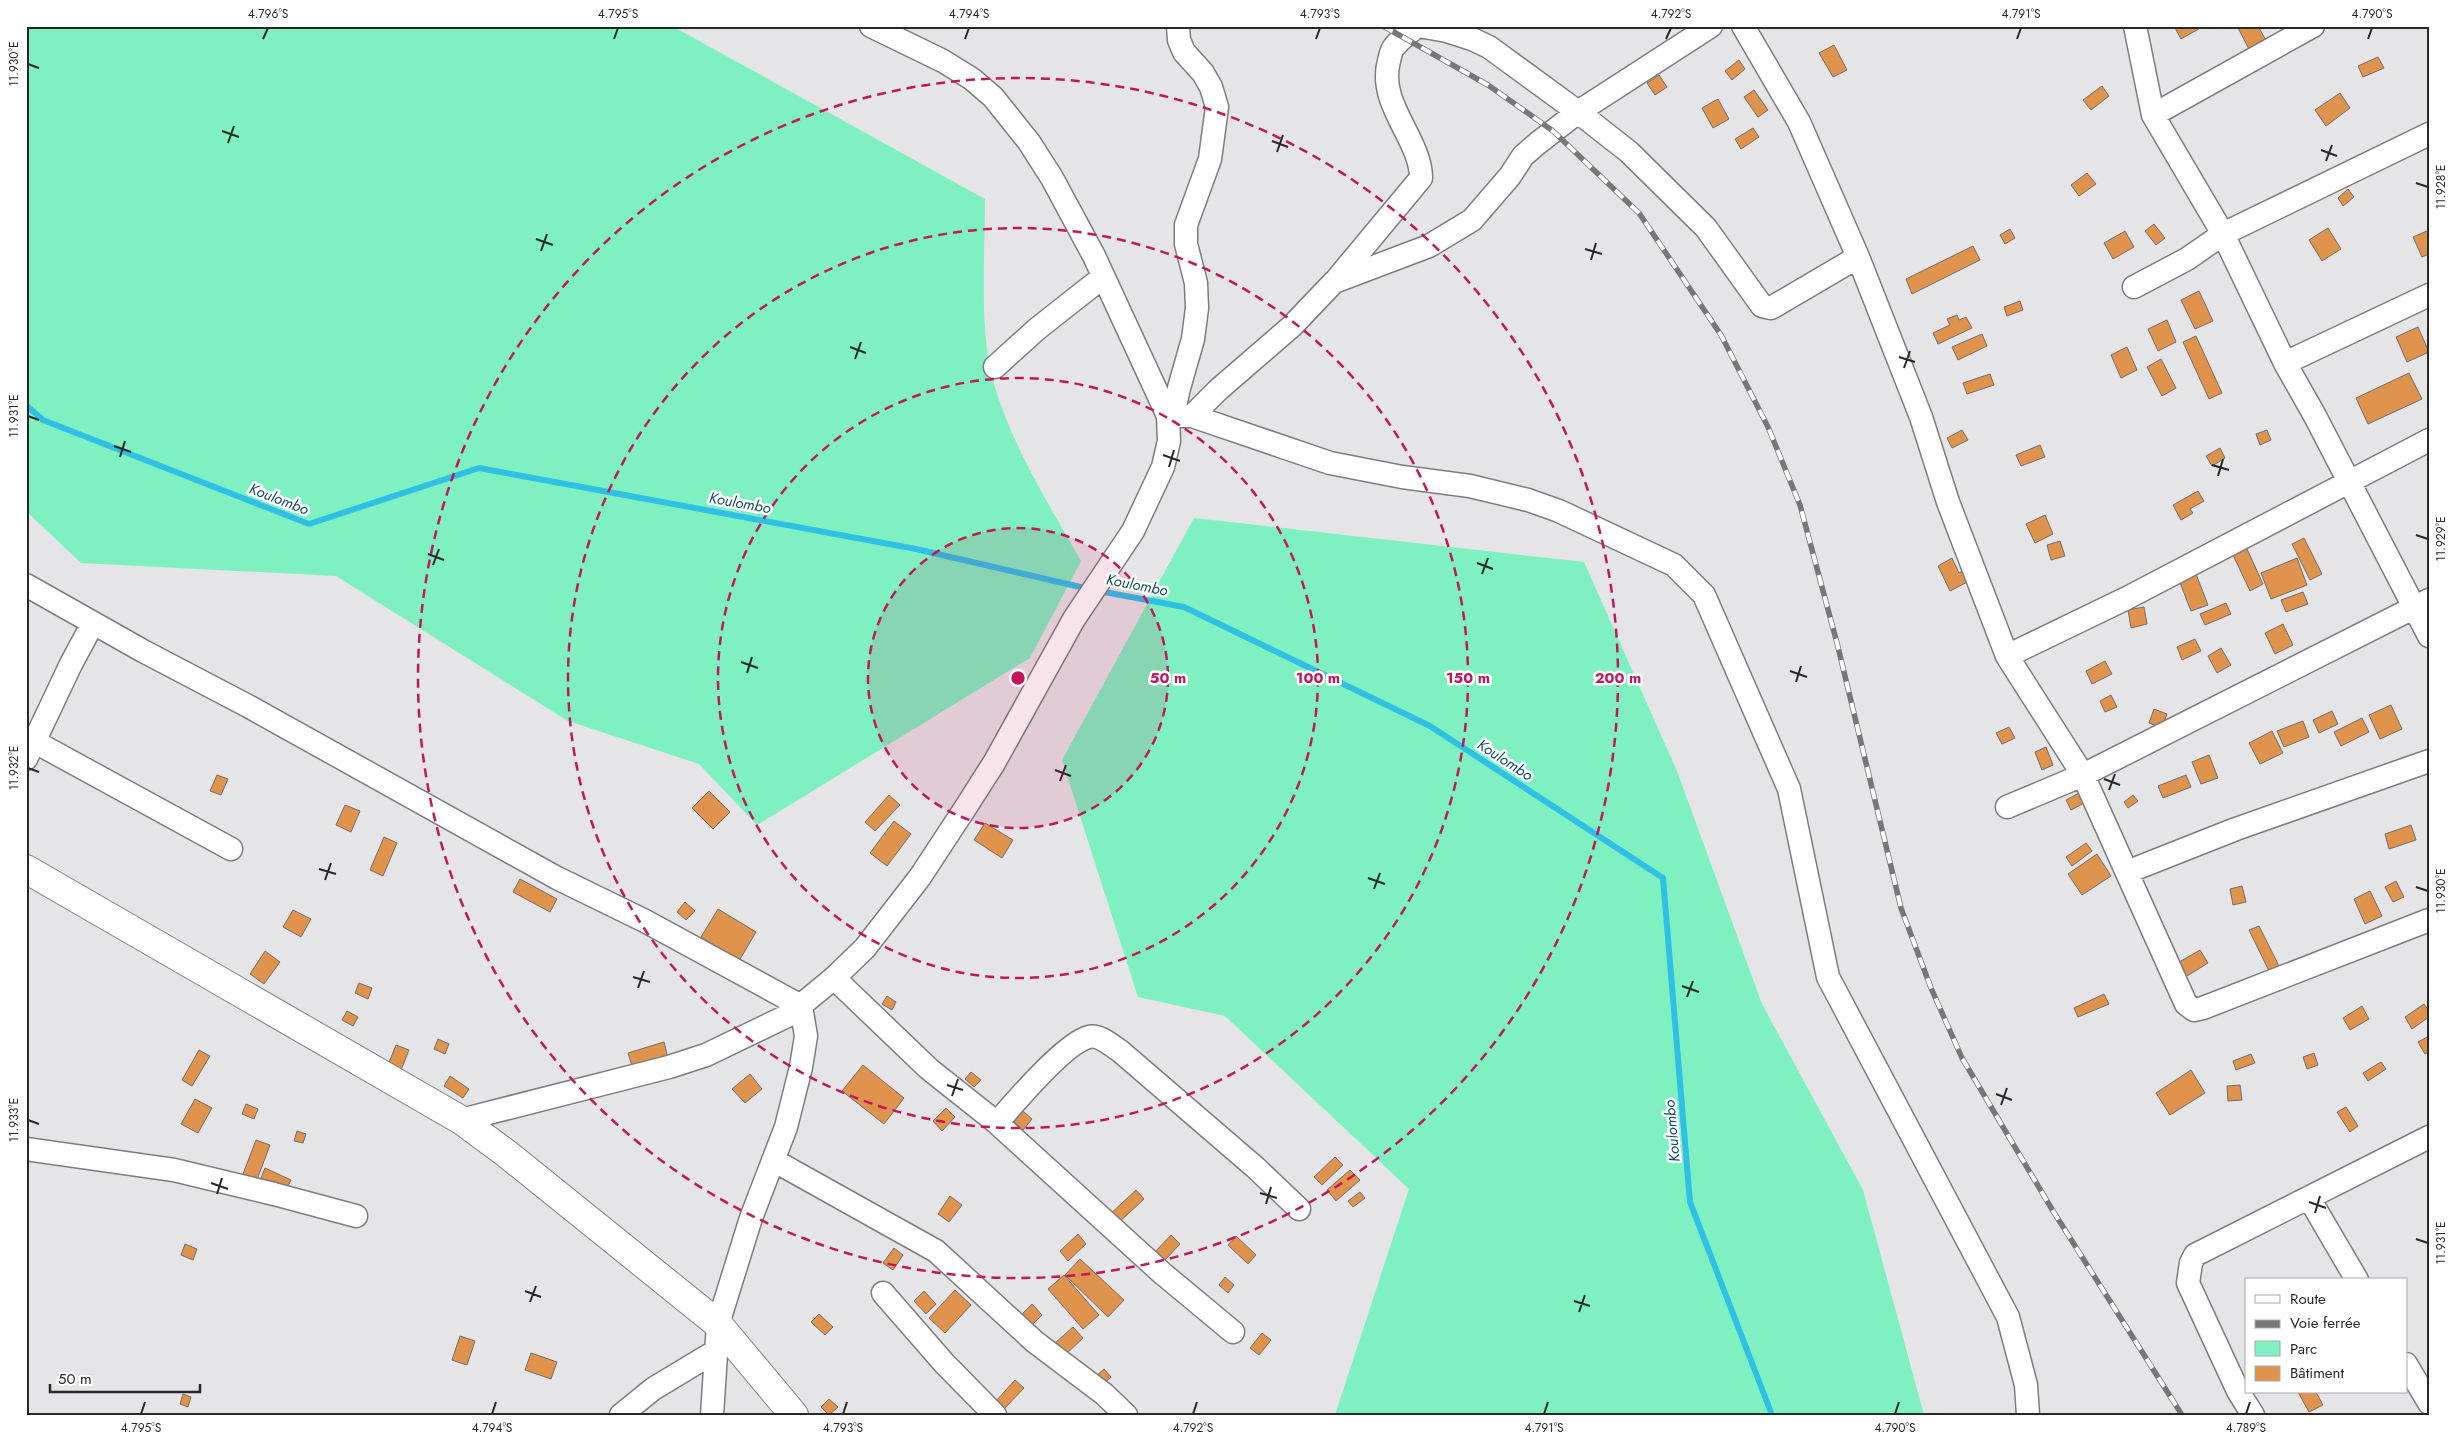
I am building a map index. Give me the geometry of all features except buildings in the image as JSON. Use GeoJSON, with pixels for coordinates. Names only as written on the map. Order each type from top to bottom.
{"type":"FeatureCollection","features":[{"type":"Feature","properties":{"kind":"street"},"geometry":{"type":"LineString","coordinates":[[870,26],[943,61],[972,78],[994,97],[1029,142],[1052,178],[1178,416],[1330,463],[1402,477],[1470,486],[1528,500],[1559,511],[1674,565],[1704,595],[1789,789],[1828,978],[2008,1317],[2026,1385],[2028,1415]]}},
{"type":"Feature","properties":{"kind":"street"},"geometry":{"type":"LineString","coordinates":[[460,1120],[706,1055],[789,1015],[834,978],[865,948],[920,877],[994,763],[1074,619],[1127,541],[1140,518],[1163,467],[1169,441],[1178,416],[1178,388],[1193,339],[1197,308],[1196,283],[1186,244],[1186,225],[1210,159],[1216,108],[1211,87],[1204,73],[1184,52],[1179,40],[1178,26]]}},
{"type":"Feature","properties":{"kind":"street"},"geometry":{"type":"LineString","coordinates":[[1178,416],[1218,390],[1292,326],[1334,282],[1421,178],[1421,168],[1397,116],[1388,88],[1387,67],[1393,48],[1418,26],[1472,38],[1489,47],[1629,152],[1706,228],[1762,306],[1772,308],[1858,257]]}},
{"type":"Feature","properties":{"kind":"street"},"geometry":{"type":"LineString","coordinates":[[1334,282],[1428,246],[1472,220],[1510,176],[1522,156],[1578,112],[1711,26]]}},
{"type":"Feature","properties":{"kind":"street"},"geometry":{"type":"LineString","coordinates":[[1743,26],[1798,122],[1858,257],[1921,418],[1948,502],[2007,656],[2083,774],[2186,1004],[2194,1010],[2429,920]]}},
{"type":"Feature","properties":{"kind":"street"},"geometry":{"type":"LineString","coordinates":[[2135,26],[2153,115],[2222,234],[2285,363],[2315,416],[2348,482],[2421,604],[2429,636]]}},
{"type":"Feature","properties":{"kind":"street"},"geometry":{"type":"LineString","coordinates":[[2153,115],[2313,26]]}},
{"type":"Feature","properties":{"kind":"street"},"geometry":{"type":"LineString","coordinates":[[2134,288],[2187,259],[2222,234],[2429,134]]}},
{"type":"Feature","properties":{"kind":"street"},"geometry":{"type":"LineString","coordinates":[[995,366],[1037,329],[1103,277]]}},
{"type":"Feature","properties":{"kind":"street"},"geometry":{"type":"LineString","coordinates":[[2285,363],[2429,294]]}},
{"type":"Feature","properties":{"kind":"street"},"geometry":{"type":"LineString","coordinates":[[2007,656],[2127,598],[2429,440]]}},
{"type":"Feature","properties":{"kind":"street"},"geometry":{"type":"LineString","coordinates":[[26,585],[558,878],[645,921],[801,1006]]}},
{"type":"Feature","properties":{"kind":"street"},"geometry":{"type":"LineString","coordinates":[[2007,807],[2083,774],[2421,604]]}},
{"type":"Feature","properties":{"kind":"street"},"geometry":{"type":"LineString","coordinates":[[93,623],[29,745],[231,849]]}},
{"type":"Feature","properties":{"kind":"street"},"geometry":{"type":"LineString","coordinates":[[2127,872],[2236,829],[2429,761]]}},
{"type":"Feature","properties":{"kind":"street"},"geometry":{"type":"LineString","coordinates":[[26,869],[460,1120],[507,1154],[718,1324],[794,1415]]}},
{"type":"Feature","properties":{"kind":"street"},"geometry":{"type":"LineString","coordinates":[[834,978],[929,1069],[997,1123],[1162,1273],[1233,1332]]}},
{"type":"Feature","properties":{"kind":"street"},"geometry":{"type":"LineString","coordinates":[[712,1415],[718,1324],[751,1218],[786,1126],[801,1067],[806,1036],[801,1006]]}},
{"type":"Feature","properties":{"kind":"street"},"geometry":{"type":"LineString","coordinates":[[997,1123],[1033,1083],[1065,1052],[1089,1036],[1097,1037],[1120,1051],[1256,1168],[1299,1209]]}},
{"type":"Feature","properties":{"kind":"street"},"geometry":{"type":"LineString","coordinates":[[2253,1415],[2238,1391],[2188,1283],[2196,1254],[2429,1137]]}},
{"type":"Feature","properties":{"kind":"street"},"geometry":{"type":"LineString","coordinates":[[26,1149],[174,1170],[356,1216]]}},
{"type":"Feature","properties":{"kind":"street"},"geometry":{"type":"LineString","coordinates":[[773,1160],[936,1251],[1035,1342],[1104,1394],[1126,1415]]}},
{"type":"Feature","properties":{"kind":"street"},"geometry":{"type":"LineString","coordinates":[[2308,1198],[2355,1278]]}},
{"type":"Feature","properties":{"kind":"street"},"geometry":{"type":"LineString","coordinates":[[883,1294],[912,1329],[995,1415]]}},
{"type":"Feature","properties":{"kind":"street"},"geometry":{"type":"LineString","coordinates":[[621,1415],[653,1389],[716,1352]]}},
{"type":"Feature","properties":{"kind":"street"},"geometry":{"type":"LineString","coordinates":[[2408,1367],[2429,1402]]}},
{"type":"Feature","properties":{"kind":"green space"},"geometry":{"type":"Polygon","coordinates":[[[26,26],[672,26],[985,199],[984,315],[993,381],[1020,451],[1081,561],[1030,658],[757,825],[699,764],[568,721],[336,576],[81,563],[26,511],[26,26]]]}},
{"type":"Feature","properties":{"kind":"green space"},"geometry":{"type":"Polygon","coordinates":[[[1194,518],[1584,562],[1677,771],[1762,1004],[1863,1190],[1924,1415],[1335,1415],[1409,1189],[1225,1016],[1138,997],[1062,760],[1194,518]]]}},
{"type":"Feature","properties":{"kind":"waterway","name":"Koulombo"},"geometry":{"type":"LineString","coordinates":[[26,405],[43,420],[309,524],[479,468],[916,549],[1089,589]]}},
{"type":"Feature","properties":{"kind":"waterway","name":"Koulombo"},"geometry":{"type":"LineString","coordinates":[[1099,591],[1184,607],[1430,726],[1663,878],[1690,1202],[1772,1415]]}},
{"type":"Feature","properties":{"kind":"railway"},"geometry":{"type":"LineString","coordinates":[[1383,26],[1488,85],[1553,131],[1639,213],[1721,335],[1768,427],[1800,505],[1837,643],[1901,908],[1931,988],[1962,1058],[2053,1211],[2182,1415]]}}]}
